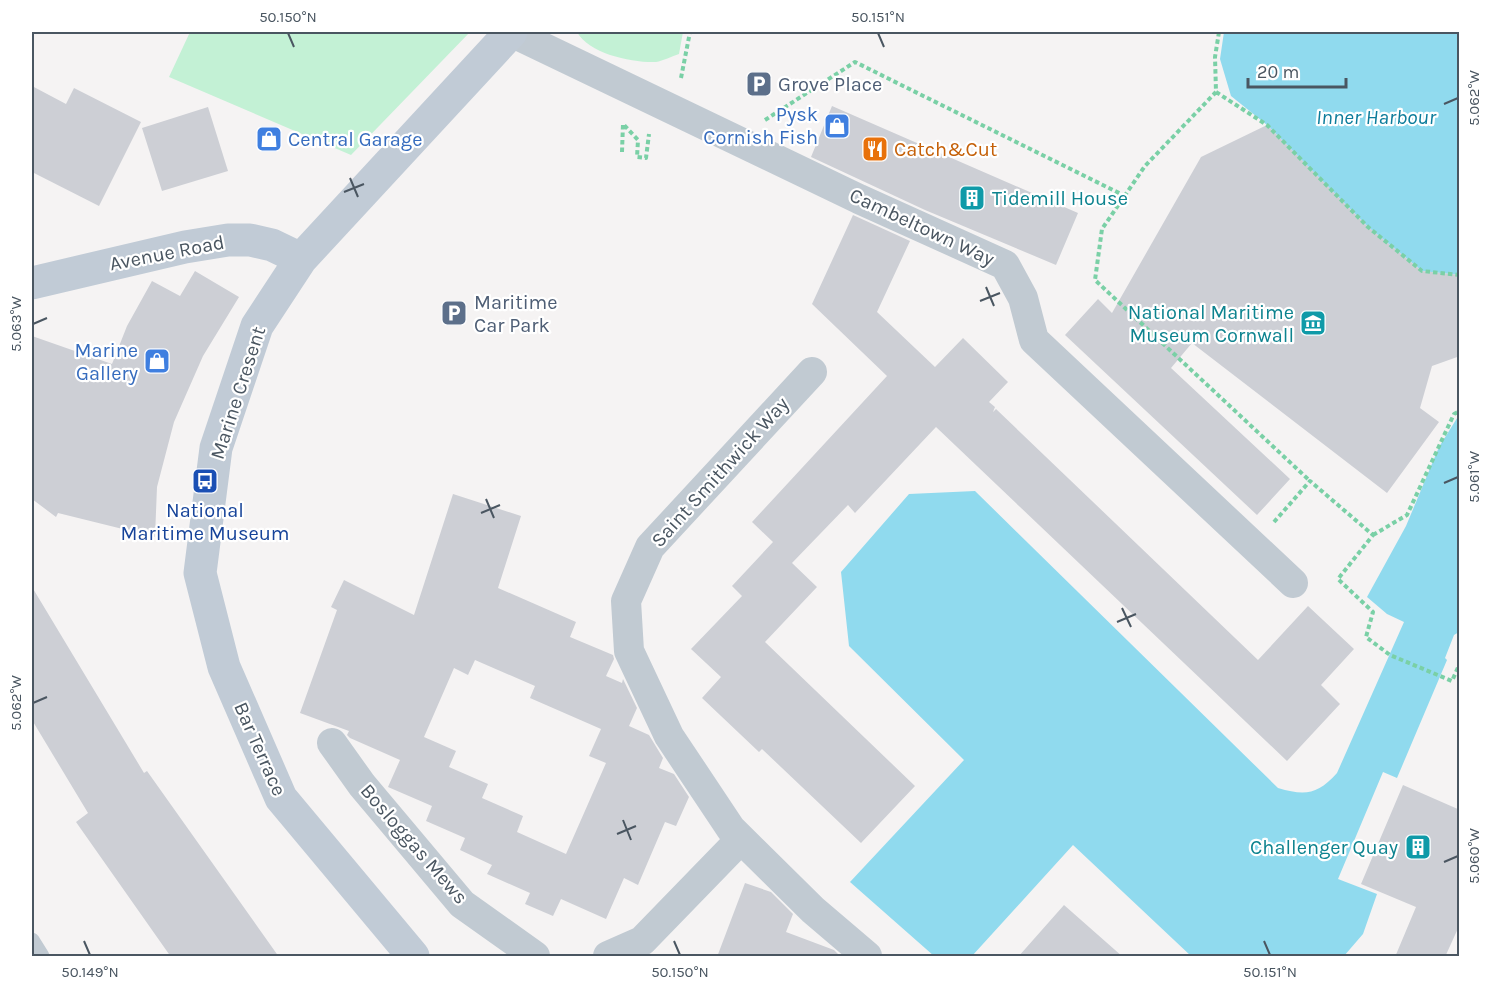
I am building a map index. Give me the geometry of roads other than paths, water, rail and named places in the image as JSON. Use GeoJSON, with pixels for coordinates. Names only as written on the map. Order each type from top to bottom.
{"type":"FeatureCollection","features":[{"type":"Feature","properties":{"kind":"street","name":"Cambeltown Way"},"geometry":{"type":"LineString","coordinates":[[511,32],[649,96],[859,199],[1005,265],[1023,298],[1034,340],[1293,583]]}},
{"type":"Feature","properties":{"kind":"street","name":"Marine Cresent"},"geometry":{"type":"LineString","coordinates":[[200,573],[216,448],[257,326],[301,259],[511,32]]}},
{"type":"Feature","properties":{"kind":"street","name":"Avenue Road"},"geometry":{"type":"LineString","coordinates":[[32,283],[185,246],[228,240],[250,240],[272,245],[301,259]]}},
{"type":"Feature","properties":{"kind":"street","name":"Saint Smithwick Way"},"geometry":{"type":"LineString","coordinates":[[812,372],[650,547],[626,601],[629,651],[669,736],[731,829],[813,910],[867,957]]}},
{"type":"Feature","properties":{"kind":"street","name":"Bar Terrace"},"geometry":{"type":"LineString","coordinates":[[200,573],[224,668],[280,798],[413,957]]}},
{"type":"Feature","properties":{"kind":"street","name":"Bosloggas Mews"},"geometry":{"type":"LineString","coordinates":[[332,743],[362,785],[462,904],[535,957]]}},
{"type":"Feature","properties":{"kind":"street"},"geometry":{"type":"LineString","coordinates":[[608,957],[642,941],[741,839]]}},
{"type":"Feature","properties":{"kind":"lane"},"geometry":{"type":"LineString","coordinates":[[32,940],[42,957]]}},
{"type":"Feature","properties":{"kind":"water","name":"Inner Harbour"},"geometry":{"type":"Polygon","coordinates":[[[1224,32],[1459,32],[1459,275],[1422,271],[1368,227],[1267,125],[1231,96],[1220,59],[1224,32]]]}},
{"type":"Feature","properties":{"kind":"water"},"geometry":{"type":"Polygon","coordinates":[[[1459,415],[1459,632],[1454,635],[1445,658],[1447,660],[1397,778],[1383,772],[1338,879],[1377,894],[1363,934],[1344,956],[1191,956],[1073,845],[972,956],[934,956],[850,882],[964,760],[849,646],[841,572],[909,494],[975,491],[1278,788],[1303,793],[1310,792],[1323,786],[1337,773],[1404,622],[1387,614],[1367,597],[1406,526],[1439,447],[1459,415]]]}},
{"type":"Feature","properties":{"kind":"place","name":"Grove Place"},"geometry":{"type":"Point","coordinates":[759,84]}},
{"type":"Feature","properties":{"kind":"place","name":"Pysk Cornish Fish"},"geometry":{"type":"Point","coordinates":[837,126]}},
{"type":"Feature","properties":{"kind":"place","name":"Central Garage"},"geometry":{"type":"Point","coordinates":[269,139]}},
{"type":"Feature","properties":{"kind":"place","name":"Catch&Cut"},"geometry":{"type":"Point","coordinates":[875,149]}},
{"type":"Feature","properties":{"kind":"place","name":"Tidemill House"},"geometry":{"type":"Point","coordinates":[972,198]}},
{"type":"Feature","properties":{"kind":"place","name":"Maritime Car Park"},"geometry":{"type":"Point","coordinates":[454,313]}},
{"type":"Feature","properties":{"kind":"place","name":"National Maritime Museum Cornwall"},"geometry":{"type":"Point","coordinates":[1313,323]}},
{"type":"Feature","properties":{"kind":"place","name":"Marine Gallery"},"geometry":{"type":"Point","coordinates":[157,361]}},
{"type":"Feature","properties":{"kind":"place","name":"National Maritime Museum"},"geometry":{"type":"Point","coordinates":[205,481]}},
{"type":"Feature","properties":{"kind":"place","name":"Challenger Quay"},"geometry":{"type":"Point","coordinates":[1418,847]}}]}
